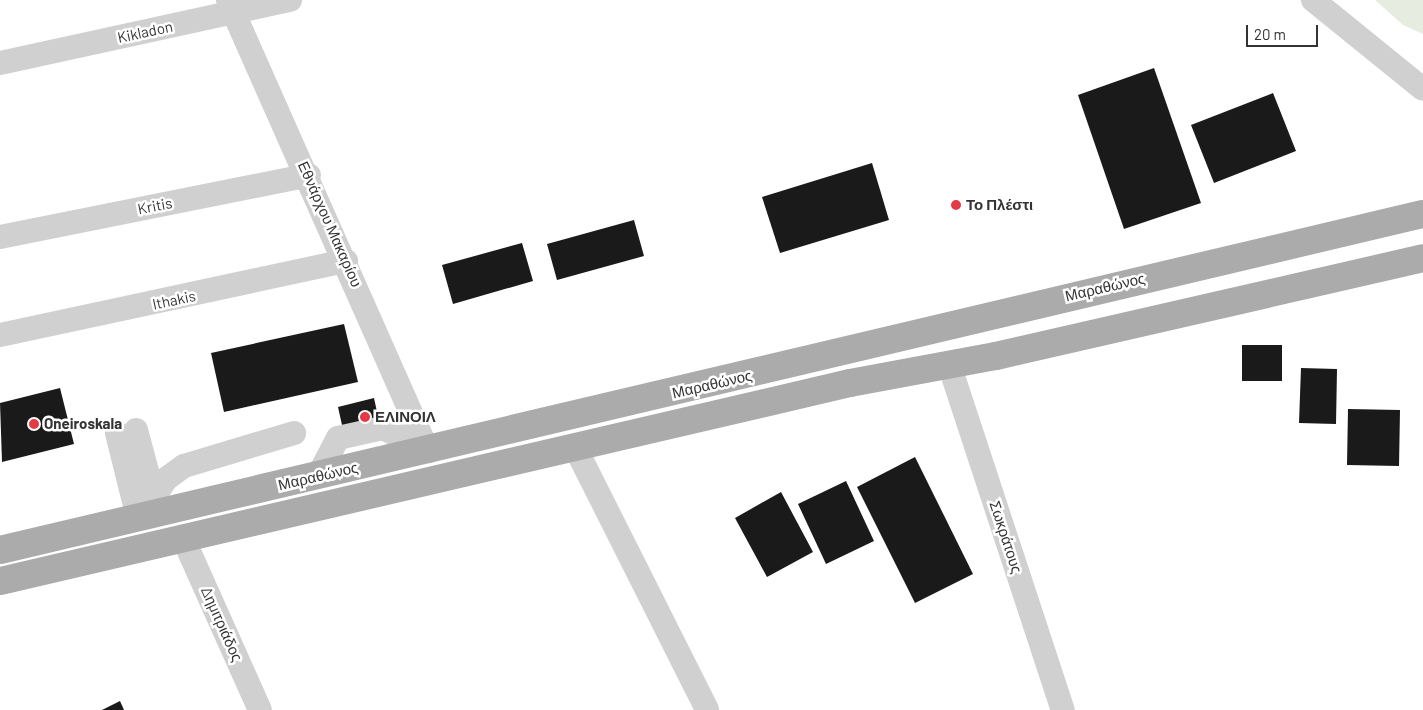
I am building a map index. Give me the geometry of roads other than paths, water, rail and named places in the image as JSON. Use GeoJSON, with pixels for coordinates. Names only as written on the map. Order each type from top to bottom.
{"type":"FeatureCollection","features":[{"type":"Feature","properties":{"kind":"main road","name":"Μαραθώνος"},"geometry":{"type":"LineString","coordinates":[[0,550],[151,509],[318,476],[428,451],[842,354],[987,314],[1423,214]]}},
{"type":"Feature","properties":{"kind":"main road","name":"Μαραθώνος"},"geometry":{"type":"LineString","coordinates":[[0,581],[575,447],[1423,258]]}},
{"type":"Feature","properties":{"kind":"street","name":"Kikladon"},"geometry":{"type":"LineString","coordinates":[[0,63],[231,7],[290,0]]}},
{"type":"Feature","properties":{"kind":"street"},"geometry":{"type":"LineString","coordinates":[[1313,0],[1423,89]]}},
{"type":"Feature","properties":{"kind":"street","name":"Εθνάρχου Μακαρίου"},"geometry":{"type":"LineString","coordinates":[[231,7],[309,175],[428,451]]}},
{"type":"Feature","properties":{"kind":"street","name":"Kritis"},"geometry":{"type":"LineString","coordinates":[[0,237],[309,175]]}},
{"type":"Feature","properties":{"kind":"street","name":"Ithakis"},"geometry":{"type":"LineString","coordinates":[[0,335],[346,261]]}},
{"type":"Feature","properties":{"kind":"street","name":"Σωκράτους"},"geometry":{"type":"LineString","coordinates":[[949,364],[1063,710]]}},
{"type":"Feature","properties":{"kind":"street"},"geometry":{"type":"LineString","coordinates":[[126,432],[151,509]]}},
{"type":"Feature","properties":{"kind":"street"},"geometry":{"type":"LineString","coordinates":[[151,509],[166,479],[184,466],[294,433]]}},
{"type":"Feature","properties":{"kind":"street"},"geometry":{"type":"LineString","coordinates":[[575,447],[707,710]]}},
{"type":"Feature","properties":{"kind":"street","name":"Δημιτριάδος"},"geometry":{"type":"LineString","coordinates":[[183,538],[260,710]]}},
{"type":"Feature","properties":{"kind":"place","name":"Το Πλέστι"},"geometry":{"type":"Point","coordinates":[956,205]}},
{"type":"Feature","properties":{"kind":"place","name":"ΕΛΙΝΟΙΛ"},"geometry":{"type":"Point","coordinates":[365,417]}},
{"type":"Feature","properties":{"kind":"place","name":"Oneiroskala"},"geometry":{"type":"Point","coordinates":[34,424]}}]}
